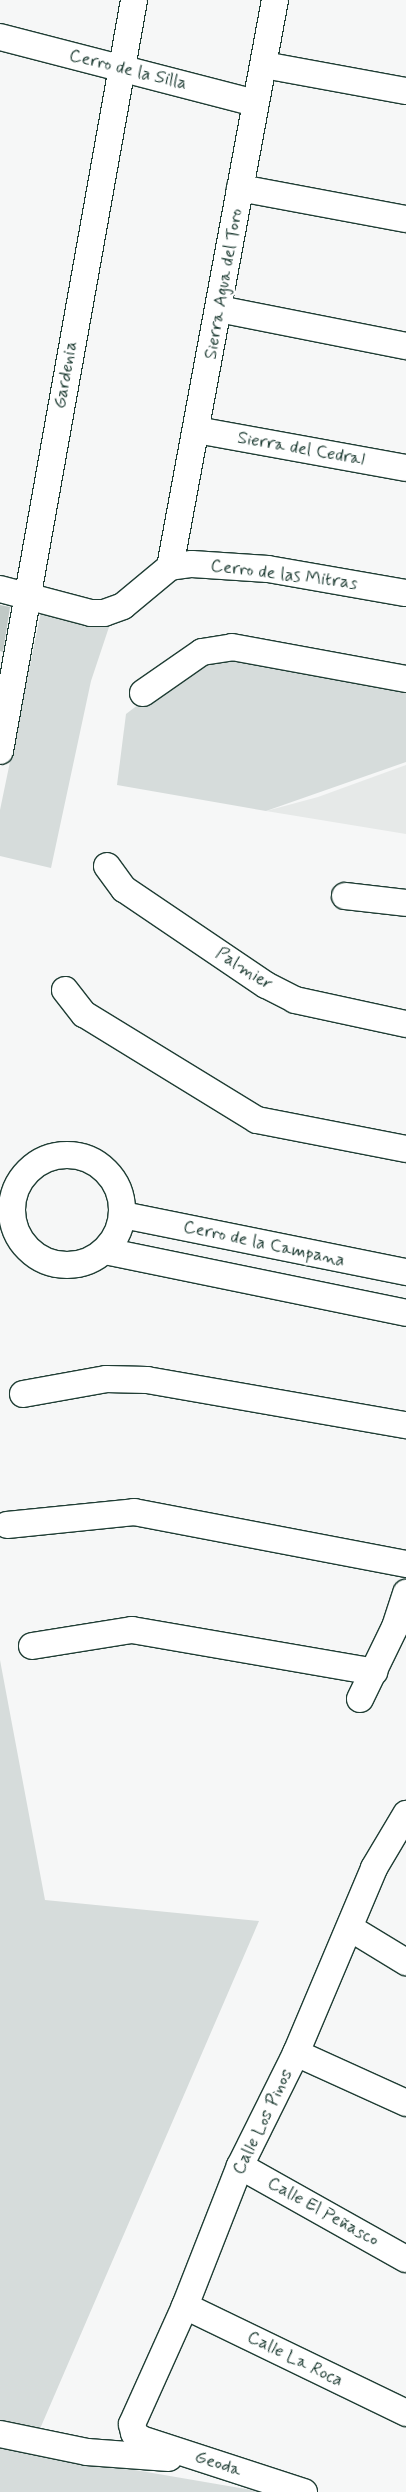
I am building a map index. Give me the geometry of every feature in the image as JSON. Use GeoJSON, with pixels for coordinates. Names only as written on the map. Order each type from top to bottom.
{"type":"FeatureCollection","features":[{"type":"Feature","properties":{"kind":"street","name":"Gardenia"},"geometry":{"type":"LineString","coordinates":[[0,751],[134,0]]}},
{"type":"Feature","properties":{"kind":"street","name":"Sierra Agua del Toro"},"geometry":{"type":"LineString","coordinates":[[170,567],[275,0]]}},
{"type":"Feature","properties":{"kind":"street","name":"Cerro de la Silla"},"geometry":{"type":"LineString","coordinates":[[0,37],[256,103]]}},
{"type":"Feature","properties":{"kind":"street"},"geometry":{"type":"LineString","coordinates":[[264,65],[406,91]]}},
{"type":"Feature","properties":{"kind":"street"},"geometry":{"type":"LineString","coordinates":[[240,188],[406,219]]}},
{"type":"Feature","properties":{"kind":"street"},"geometry":{"type":"LineString","coordinates":[[219,309],[406,346]]}},
{"type":"Feature","properties":{"kind":"street","name":"Sierra del Cedral"},"geometry":{"type":"LineString","coordinates":[[196,430],[406,468]]}},
{"type":"Feature","properties":{"kind":"street","name":"Cerro de las Mitras"},"geometry":{"type":"LineString","coordinates":[[170,567],[192,564],[250,567],[406,593]]}},
{"type":"Feature","properties":{"kind":"street"},"geometry":{"type":"LineString","coordinates":[[0,589],[91,614],[104,614],[123,606],[170,567]]}},
{"type":"Feature","properties":{"kind":"street"},"geometry":{"type":"LineString","coordinates":[[143,693],[202,652],[232,647],[406,679]]}},
{"type":"Feature","properties":{"kind":"street","name":"Palmier"},"geometry":{"type":"LineString","coordinates":[[107,866],[124,889],[266,985],[295,1000],[406,1024]]}},
{"type":"Feature","properties":{"kind":"street"},"geometry":{"type":"LineString","coordinates":[[345,896],[406,903]]}},
{"type":"Feature","properties":{"kind":"street"},"geometry":{"type":"LineString","coordinates":[[64,990],[84,1014],[257,1120],[406,1149]]}},
{"type":"Feature","properties":{"kind":"street"},"geometry":{"type":"LineString","coordinates":[[75,1155],[95,1162],[111,1176],[120,1194],[123,1215],[117,1234],[105,1251],[81,1263],[68,1266],[48,1263],[30,1252],[17,1236],[6,1200],[20,1178],[36,1163],[55,1156],[75,1155]]}},
{"type":"Feature","properties":{"kind":"street","name":"Cerro de la Campana"},"geometry":{"type":"LineString","coordinates":[[123,1215],[406,1272]]}},
{"type":"Feature","properties":{"kind":"street"},"geometry":{"type":"LineString","coordinates":[[105,1251],[406,1312]]}},
{"type":"Feature","properties":{"kind":"street"},"geometry":{"type":"LineString","coordinates":[[23,1394],[106,1380],[140,1380],[406,1425]]}},
{"type":"Feature","properties":{"kind":"street"},"geometry":{"type":"LineString","coordinates":[[7,1525],[134,1512],[406,1564]]}},
{"type":"Feature","properties":{"kind":"street"},"geometry":{"type":"LineString","coordinates":[[360,1699],[395,1627],[406,1594]]}},
{"type":"Feature","properties":{"kind":"street"},"geometry":{"type":"LineString","coordinates":[[32,1646],[132,1630],[374,1672]]}},
{"type":"Feature","properties":{"kind":"street","name":"Calle Los Pinos"},"geometry":{"type":"LineString","coordinates":[[134,2433],[134,2416],[184,2306],[240,2166],[296,2053],[374,1868],[406,1814]]}},
{"type":"Feature","properties":{"kind":"street"},"geometry":{"type":"LineString","coordinates":[[350,1928],[406,1962]]}},
{"type":"Feature","properties":{"kind":"street"},"geometry":{"type":"LineString","coordinates":[[296,2053],[406,2103]]}},
{"type":"Feature","properties":{"kind":"street","name":"Calle El Peñasco"},"geometry":{"type":"LineString","coordinates":[[240,2166],[406,2259]]}},
{"type":"Feature","properties":{"kind":"street","name":"Calle La Roca"},"geometry":{"type":"LineString","coordinates":[[184,2306],[406,2412]]}},
{"type":"Feature","properties":{"kind":"street","name":"Geoda"},"geometry":{"type":"LineString","coordinates":[[134,2433],[141,2439],[304,2492]]}},
{"type":"Feature","properties":{"kind":"street"},"geometry":{"type":"LineString","coordinates":[[0,2434],[86,2452],[207,2460]]}},
{"type":"Feature","properties":{"kind":"shaded area"},"geometry":{"type":"Polygon","coordinates":[[[41,612],[109,627],[91,681],[51,868],[0,856],[0,810],[41,612]]]}},
{"type":"Feature","properties":{"kind":"shaded area"},"geometry":{"type":"Polygon","coordinates":[[[223,640],[406,664],[406,762],[266,811],[117,785],[126,714],[223,640]]]}},
{"type":"Feature","properties":{"kind":"shaded area"},"geometry":{"type":"Polygon","coordinates":[[[406,765],[406,834],[266,811],[318,797],[406,765]]]}},
{"type":"Feature","properties":{"kind":"shaded area"},"geometry":{"type":"Polygon","coordinates":[[[0,1660],[45,1900],[259,1921],[30,2452],[264,2492],[0,2492],[0,1660]]]}},
{"type":"Feature","properties":{"kind":"building"},"geometry":{"type":"Polygon","coordinates":[[[0,605],[10,607],[3,652],[0,651],[0,605]]]}}]}
